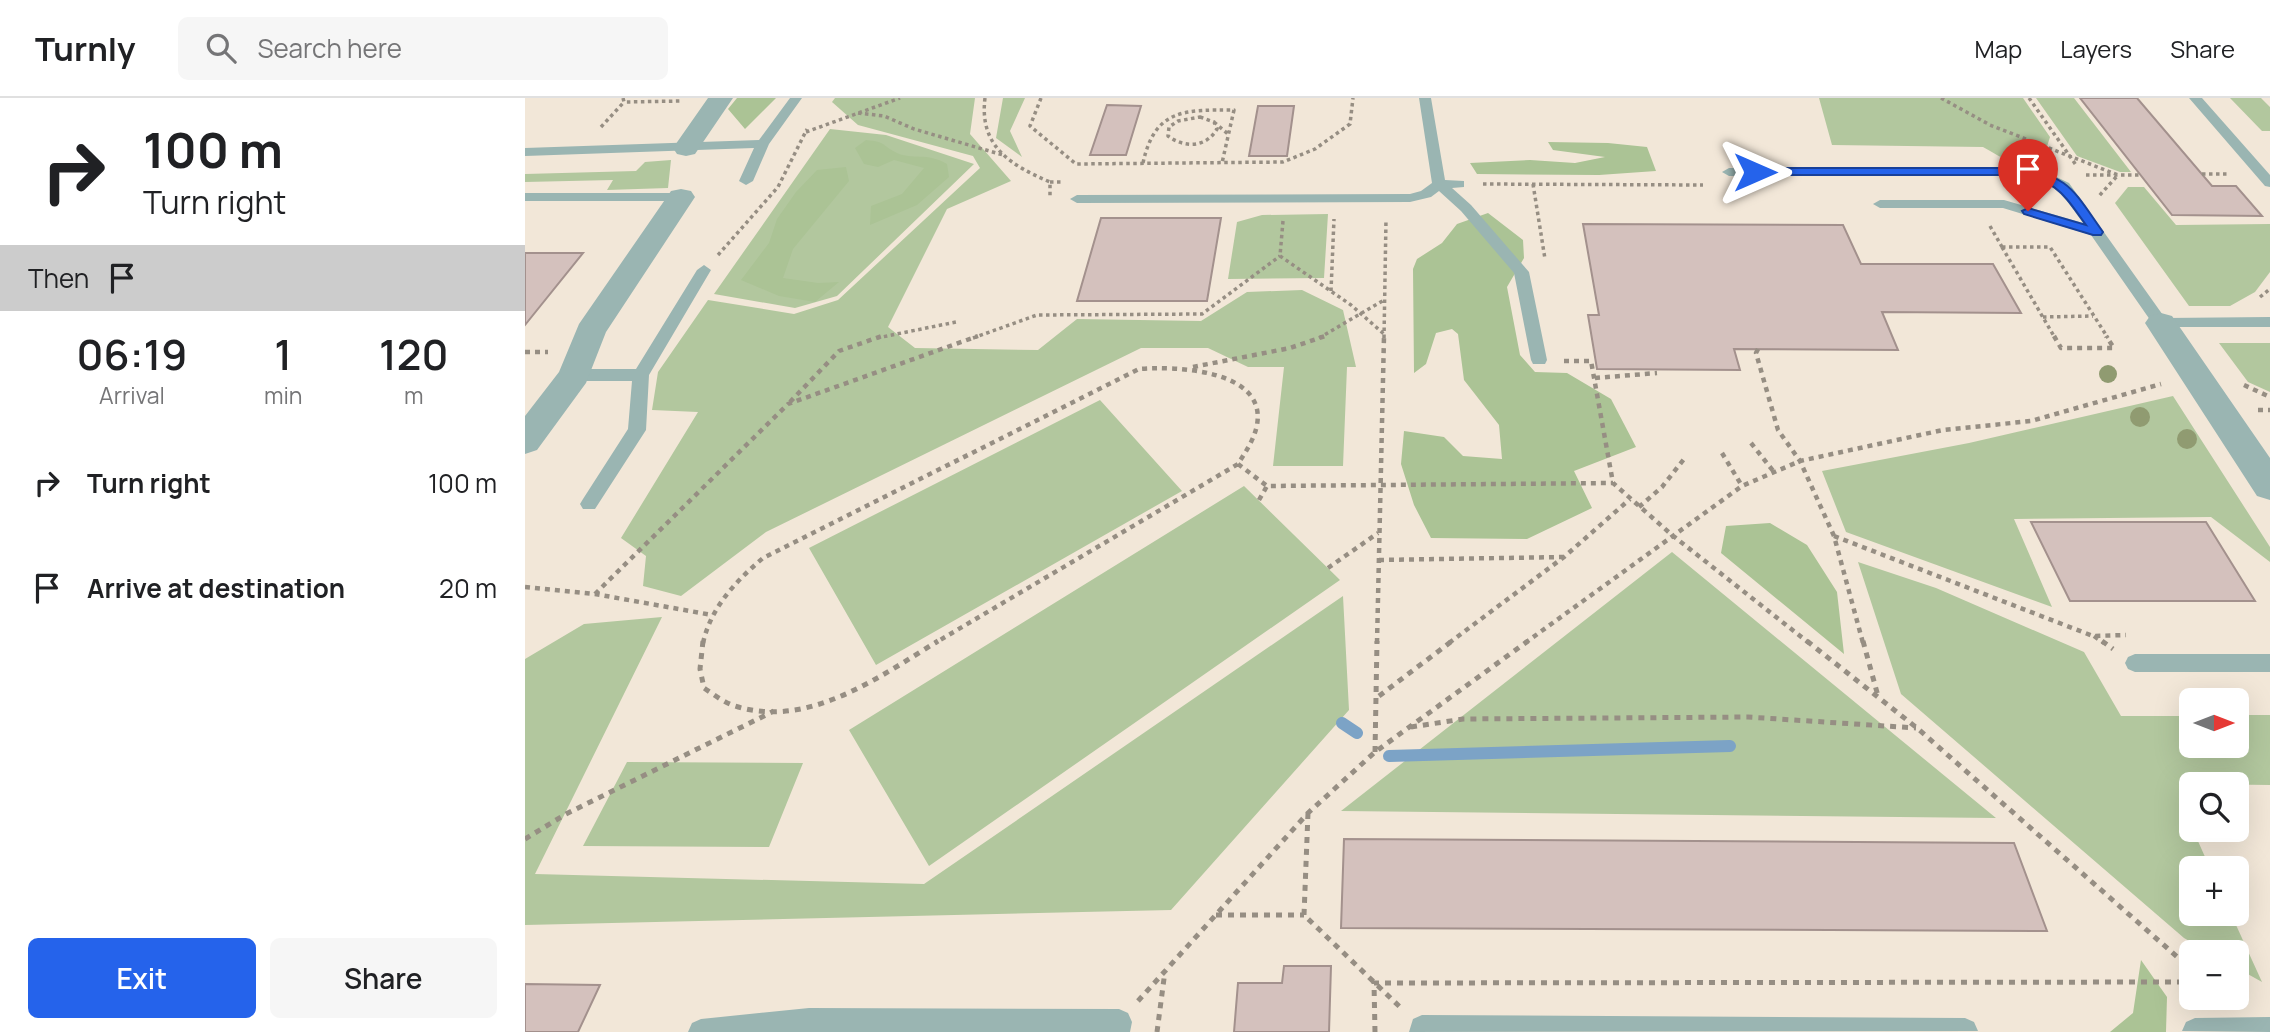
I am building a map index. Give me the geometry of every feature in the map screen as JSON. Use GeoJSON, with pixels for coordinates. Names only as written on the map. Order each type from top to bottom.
{"type":"FeatureCollection","features":[{"type":"Feature","properties":{"kind":"street"},"geometry":{"type":"LineString","coordinates":[[686,148],[721,98]]}},
{"type":"Feature","properties":{"kind":"street"},"geometry":{"type":"LineString","coordinates":[[525,441],[565,363],[590,331],[681,197]]}},
{"type":"Feature","properties":{"kind":"street"},"geometry":{"type":"LineString","coordinates":[[2161,323],[2270,486]]}},
{"type":"Feature","properties":{"kind":"lane"},"geometry":{"type":"LineString","coordinates":[[746,181],[763,144],[796,98]]}},
{"type":"Feature","properties":{"kind":"lane"},"geometry":{"type":"LineString","coordinates":[[1425,98],[1439,184],[1466,208],[1521,272],[1539,360]]}},
{"type":"Feature","properties":{"kind":"lane"},"geometry":{"type":"LineString","coordinates":[[2195,98],[2270,183]]}},
{"type":"Feature","properties":{"kind":"lane"},"geometry":{"type":"LineString","coordinates":[[525,152],[763,144]]}},
{"type":"Feature","properties":{"kind":"lane"},"geometry":{"type":"LineString","coordinates":[[1729,172],[2014,171],[2039,174],[2064,186],[2161,323],[2270,322]]}},
{"type":"Feature","properties":{"kind":"lane"},"geometry":{"type":"LineString","coordinates":[[1077,199],[1261,206],[1410,198],[1426,194],[1439,184],[1459,184]]}},
{"type":"Feature","properties":{"kind":"lane"},"geometry":{"type":"LineString","coordinates":[[525,197],[681,197]]}},
{"type":"Feature","properties":{"kind":"lane"},"geometry":{"type":"LineString","coordinates":[[1880,204],[2004,204],[2097,232]]}},
{"type":"Feature","properties":{"kind":"lane"},"geometry":{"type":"LineString","coordinates":[[589,504],[637,430],[641,375],[704,270]]}},
{"type":"Feature","properties":{"kind":"lane"},"geometry":{"type":"LineString","coordinates":[[2242,322],[2270,311]]}},
{"type":"Feature","properties":{"kind":"lane"},"geometry":{"type":"LineString","coordinates":[[565,363],[641,375]]}},
{"type":"Feature","properties":{"kind":"lane"},"geometry":{"type":"LineString","coordinates":[[2135,663],[2270,663]]}},
{"type":"Feature","properties":{"kind":"lane"},"geometry":{"type":"LineString","coordinates":[[701,1032],[809,1021],[1118,1027]]}},
{"type":"Feature","properties":{"kind":"lane"},"geometry":{"type":"LineString","coordinates":[[1422,1030],[1965,1031]]}},
{"type":"Feature","properties":{"kind":"lane"},"geometry":{"type":"LineString","coordinates":[[2195,1031],[2270,1030]]}},
{"type":"Feature","properties":{"kind":"path"},"geometry":{"type":"LineString","coordinates":[[623,98],[624,102],[688,101]]}},
{"type":"Feature","properties":{"kind":"path"},"geometry":{"type":"LineString","coordinates":[[763,144],[804,133],[900,98]]}},
{"type":"Feature","properties":{"kind":"path"},"geometry":{"type":"LineString","coordinates":[[985,98],[985,130],[1003,155],[1021,171],[1050,182],[1050,199]]}},
{"type":"Feature","properties":{"kind":"path"},"geometry":{"type":"LineString","coordinates":[[1041,98],[1030,126],[1076,164],[1283,162],[1315,149],[1350,124],[1353,98]]}},
{"type":"Feature","properties":{"kind":"path"},"geometry":{"type":"LineString","coordinates":[[1941,98],[1990,125],[2119,175]]}},
{"type":"Feature","properties":{"kind":"path"},"geometry":{"type":"LineString","coordinates":[[1143,163],[1151,135],[1173,119],[1194,110],[1234,110],[1222,163]]}},
{"type":"Feature","properties":{"kind":"path"},"geometry":{"type":"LineString","coordinates":[[858,113],[884,116],[914,129],[1003,155]]}},
{"type":"Feature","properties":{"kind":"path"},"geometry":{"type":"LineString","coordinates":[[1188,118],[1169,127],[1168,136],[1174,141],[1187,144],[1208,140],[1217,129],[1208,119]]}},
{"type":"Feature","properties":{"kind":"path"},"geometry":{"type":"LineString","coordinates":[[1173,119],[1208,119],[1219,123],[1229,135]]}},
{"type":"Feature","properties":{"kind":"path"},"geometry":{"type":"LineString","coordinates":[[704,270],[778,187],[804,133]]}},
{"type":"Feature","properties":{"kind":"path"},"geometry":{"type":"LineString","coordinates":[[2099,196],[2119,175]]}},
{"type":"Feature","properties":{"kind":"path"},"geometry":{"type":"LineString","coordinates":[[2084,176],[2141,175]]}},
{"type":"Feature","properties":{"kind":"path"},"geometry":{"type":"LineString","coordinates":[[1459,184],[1703,185]]}},
{"type":"Feature","properties":{"kind":"path"},"geometry":{"type":"LineString","coordinates":[[1375,752],[1387,198]]}},
{"type":"Feature","properties":{"kind":"path"},"geometry":{"type":"LineString","coordinates":[[1977,204],[2002,247],[2061,348],[2114,348],[2050,247],[2002,247]]}},
{"type":"Feature","properties":{"kind":"path"},"geometry":{"type":"LineString","coordinates":[[1331,292],[1334,208]]}},
{"type":"Feature","properties":{"kind":"path"},"geometry":{"type":"LineString","coordinates":[[1280,238],[1280,256]]}},
{"type":"Feature","properties":{"kind":"path"},"geometry":{"type":"LineString","coordinates":[[1280,256],[1360,313],[1384,334]]}},
{"type":"Feature","properties":{"kind":"path"},"geometry":{"type":"LineString","coordinates":[[788,404],[1037,315],[1202,314],[1280,256]]}},
{"type":"Feature","properties":{"kind":"path"},"geometry":{"type":"LineString","coordinates":[[775,711],[732,705],[704,688],[699,669],[699,648],[712,615],[738,578],[763,558],[1139,369],[1191,367],[1290,348],[1325,336],[1385,299]]}},
{"type":"Feature","properties":{"kind":"path"},"geometry":{"type":"LineString","coordinates":[[2043,317],[2094,316]]}},
{"type":"Feature","properties":{"kind":"path"},"geometry":{"type":"LineString","coordinates":[[596,594],[839,351],[885,335],[956,322]]}},
{"type":"Feature","properties":{"kind":"path"},"geometry":{"type":"LineString","coordinates":[[1758,349],[1756,353],[1778,430],[1800,461],[1834,536],[1878,697]]}},
{"type":"Feature","properties":{"kind":"path"},"geometry":{"type":"LineString","coordinates":[[525,352],[565,363]]}},
{"type":"Feature","properties":{"kind":"path"},"geometry":{"type":"LineString","coordinates":[[1539,360],[1591,361],[1613,483],[1630,499],[1917,728],[2179,958]]}},
{"type":"Feature","properties":{"kind":"path"},"geometry":{"type":"LineString","coordinates":[[525,839],[566,814],[775,711],[812,705],[846,695],[1238,464],[1256,438],[1258,420],[1253,399],[1236,383],[1191,367]]}},
{"type":"Feature","properties":{"kind":"path"},"geometry":{"type":"LineString","coordinates":[[1595,378],[1657,373]]}},
{"type":"Feature","properties":{"kind":"path"},"geometry":{"type":"LineString","coordinates":[[1118,1027],[1308,813],[1375,752],[1742,486],[1800,461],[1943,430],[2031,421],[2167,382]]}},
{"type":"Feature","properties":{"kind":"path"},"geometry":{"type":"LineString","coordinates":[[2237,382],[2270,397]]}},
{"type":"Feature","properties":{"kind":"path"},"geometry":{"type":"LineString","coordinates":[[2257,410],[2270,410]]}},
{"type":"Feature","properties":{"kind":"path"},"geometry":{"type":"LineString","coordinates":[[1751,443],[1774,472]]}},
{"type":"Feature","properties":{"kind":"path"},"geometry":{"type":"LineString","coordinates":[[1722,453],[1742,486]]}},
{"type":"Feature","properties":{"kind":"path"},"geometry":{"type":"LineString","coordinates":[[1639,507],[1662,487],[1684,459]]}},
{"type":"Feature","properties":{"kind":"path"},"geometry":{"type":"LineString","coordinates":[[1238,464],[1267,486],[1613,483]]}},
{"type":"Feature","properties":{"kind":"path"},"geometry":{"type":"LineString","coordinates":[[1259,500],[1267,486]]}},
{"type":"Feature","properties":{"kind":"path"},"geometry":{"type":"LineString","coordinates":[[1378,697],[1564,557],[1630,499]]}},
{"type":"Feature","properties":{"kind":"path"},"geometry":{"type":"LineString","coordinates":[[1328,568],[1379,533]]}},
{"type":"Feature","properties":{"kind":"path"},"geometry":{"type":"LineString","coordinates":[[1834,536],[2093,636],[2134,635]]}},
{"type":"Feature","properties":{"kind":"path"},"geometry":{"type":"LineString","coordinates":[[1379,559],[1564,557]]}},
{"type":"Feature","properties":{"kind":"path"},"geometry":{"type":"LineString","coordinates":[[525,587],[596,594],[712,615]]}},
{"type":"Feature","properties":{"kind":"path"},"geometry":{"type":"LineString","coordinates":[[1408,728],[1463,719],[1748,717],[1917,728]]}},
{"type":"Feature","properties":{"kind":"path"},"geometry":{"type":"LineString","coordinates":[[1304,915],[1308,813]]}},
{"type":"Feature","properties":{"kind":"path"},"geometry":{"type":"LineString","coordinates":[[1216,915],[1304,915],[1422,1030]]}},
{"type":"Feature","properties":{"kind":"path"},"geometry":{"type":"LineString","coordinates":[[1157,1032],[1165,971]]}},
{"type":"Feature","properties":{"kind":"path"},"geometry":{"type":"LineString","coordinates":[[1374,983],[2179,982]]}},
{"type":"Feature","properties":{"kind":"path"},"geometry":{"type":"LineString","coordinates":[[1374,983],[1375,1032]]}},
{"type":"Feature","properties":{"kind":"green space"},"geometry":{"type":"Polygon","coordinates":[[[737,98],[776,98],[745,129],[728,109],[737,98]]]}},
{"type":"Feature","properties":{"kind":"green space"},"geometry":{"type":"Polygon","coordinates":[[[835,98],[975,98],[970,134],[1011,181],[947,209],[888,327],[915,348],[1038,350],[1077,319],[1201,321],[1247,292],[1302,290],[1343,310],[1356,367],[1347,367],[1343,466],[1273,466],[1284,367],[1248,367],[1208,348],[1141,348],[766,532],[681,596],[643,586],[646,556],[621,538],[698,412],[652,410],[658,372],[708,300],[794,314],[838,300],[980,168],[973,156],[858,125],[832,102],[835,98]]]}},
{"type":"Feature","properties":{"kind":"green space"},"geometry":{"type":"Polygon","coordinates":[[[1003,98],[1025,98],[1010,131],[1022,157],[996,138],[1003,98]]]}},
{"type":"Feature","properties":{"kind":"green space"},"geometry":{"type":"Polygon","coordinates":[[[1819,98],[2023,98],[2050,137],[2044,156],[2019,162],[2006,159],[1983,147],[1832,145],[1819,98]]]}},
{"type":"Feature","properties":{"kind":"green space"},"geometry":{"type":"Polygon","coordinates":[[[2036,98],[2074,98],[2131,172],[2120,172],[2077,156],[2036,98]]]}},
{"type":"Feature","properties":{"kind":"green space"},"geometry":{"type":"Polygon","coordinates":[[[2230,98],[2261,98],[2270,107],[2270,131],[2262,131],[2230,98]]]}},
{"type":"Feature","properties":{"kind":"green space"},"geometry":{"type":"Polygon","coordinates":[[[830,129],[886,135],[974,164],[837,296],[795,308],[714,294],[830,129]]]}},
{"type":"Feature","properties":{"kind":"green space"},"geometry":{"type":"Polygon","coordinates":[[[866,140],[881,143],[903,155],[940,160],[947,164],[949,177],[917,205],[870,225],[871,206],[902,194],[924,168],[894,160],[878,167],[864,164],[855,148],[866,140]]]}},
{"type":"Feature","properties":{"kind":"green space"},"geometry":{"type":"Polygon","coordinates":[[[1548,142],[1647,147],[1656,171],[1599,175],[1477,174],[1470,163],[1530,160],[1575,163],[1605,157],[1553,150],[1548,142]]]}},
{"type":"Feature","properties":{"kind":"green space"},"geometry":{"type":"Polygon","coordinates":[[[671,160],[668,188],[607,190],[613,180],[525,182],[525,174],[636,171],[645,162],[671,160]]]}},
{"type":"Feature","properties":{"kind":"green space"},"geometry":{"type":"Polygon","coordinates":[[[846,167],[849,181],[793,249],[783,278],[818,283],[839,282],[815,302],[779,296],[741,280],[769,243],[777,219],[796,192],[817,170],[846,167]]]}},
{"type":"Feature","properties":{"kind":"green space"},"geometry":{"type":"Polygon","coordinates":[[[2128,187],[2144,187],[2176,225],[2270,224],[2270,272],[2255,292],[2230,306],[2189,306],[2115,203],[2128,187]]]}},
{"type":"Feature","properties":{"kind":"green space"},"geometry":{"type":"Polygon","coordinates":[[[1488,213],[1523,240],[1524,258],[1507,287],[1520,355],[1535,372],[1567,373],[1611,399],[1636,447],[1574,471],[1592,508],[1527,539],[1431,538],[1414,505],[1401,464],[1404,431],[1444,437],[1463,456],[1502,459],[1499,425],[1464,380],[1458,334],[1452,329],[1436,333],[1426,364],[1414,373],[1413,269],[1417,259],[1442,243],[1457,224],[1488,213]]]}},
{"type":"Feature","properties":{"kind":"green space"},"geometry":{"type":"Polygon","coordinates":[[[1328,214],[1324,278],[1228,279],[1237,222],[1262,215],[1328,214]]]}},
{"type":"Feature","properties":{"kind":"green space"},"geometry":{"type":"Polygon","coordinates":[[[2219,343],[2270,343],[2270,392],[2248,382],[2219,343]]]}},
{"type":"Feature","properties":{"kind":"green space"},"geometry":{"type":"Polygon","coordinates":[[[2173,396],[2270,547],[2270,562],[2211,517],[2014,519],[2052,607],[1846,532],[1822,471],[1969,443],[2173,396]]]}},
{"type":"Feature","properties":{"kind":"green space"},"geometry":{"type":"Polygon","coordinates":[[[1100,400],[1182,491],[876,665],[809,548],[1100,400]]]}},
{"type":"Feature","properties":{"kind":"green space"},"geometry":{"type":"Polygon","coordinates":[[[1244,486],[1340,580],[929,866],[849,730],[1244,486]]]}},
{"type":"Feature","properties":{"kind":"green space"},"geometry":{"type":"Polygon","coordinates":[[[1770,523],[1807,545],[1837,592],[1844,654],[1721,553],[1726,526],[1770,523]]]}},
{"type":"Feature","properties":{"kind":"green space"},"geometry":{"type":"Polygon","coordinates":[[[1672,552],[1996,818],[1341,811],[1672,552]]]}},
{"type":"Feature","properties":{"kind":"green space"},"geometry":{"type":"Polygon","coordinates":[[[1858,562],[1936,588],[2084,652],[2121,716],[2179,716],[2179,758],[2249,758],[2249,715],[2270,715],[2270,785],[2249,785],[2249,772],[2179,772],[2179,842],[2198,842],[2205,856],[2179,856],[2179,926],[2236,926],[2243,940],[2184,938],[1901,694],[1858,562]]]}},
{"type":"Feature","properties":{"kind":"green space"},"geometry":{"type":"Polygon","coordinates":[[[1343,596],[1349,710],[1171,910],[525,925],[525,659],[584,624],[662,617],[535,874],[924,884],[1343,596]]]}},
{"type":"Feature","properties":{"kind":"green space"},"geometry":{"type":"Polygon","coordinates":[[[627,762],[803,763],[769,847],[583,846],[627,762]]]}},
{"type":"Feature","properties":{"kind":"green space"},"geometry":{"type":"Polygon","coordinates":[[[2249,953],[2262,982],[2249,975],[2249,953]]]}},
{"type":"Feature","properties":{"kind":"green space"},"geometry":{"type":"Polygon","coordinates":[[[2141,960],[2167,997],[2166,1032],[2110,1032],[2133,1013],[2141,960]]]}},
{"type":"Feature","properties":{"kind":"building"},"geometry":{"type":"Polygon","coordinates":[[[2080,98],[2137,98],[2212,186],[2236,186],[2262,216],[2172,215],[2080,98]]]}},
{"type":"Feature","properties":{"kind":"building"},"geometry":{"type":"Polygon","coordinates":[[[1107,105],[1141,106],[1126,155],[1090,155],[1107,105]]]}},
{"type":"Feature","properties":{"kind":"building"},"geometry":{"type":"Polygon","coordinates":[[[1258,106],[1294,106],[1287,156],[1249,156],[1258,106]]]}},
{"type":"Feature","properties":{"kind":"building"},"geometry":{"type":"Polygon","coordinates":[[[1101,218],[1221,218],[1207,301],[1077,301],[1101,218]]]}},
{"type":"Feature","properties":{"kind":"building"},"geometry":{"type":"Polygon","coordinates":[[[1583,224],[1843,225],[1861,264],[1993,264],[2021,313],[1882,312],[1898,350],[1734,349],[1740,370],[1597,369],[1588,315],[1599,315],[1583,224]]]}},
{"type":"Feature","properties":{"kind":"building"},"geometry":{"type":"Polygon","coordinates":[[[525,253],[583,253],[525,325],[525,253]]]}},
{"type":"Feature","properties":{"kind":"building"},"geometry":{"type":"Polygon","coordinates":[[[2031,522],[2206,522],[2255,601],[2070,601],[2031,522]]]}},
{"type":"Feature","properties":{"kind":"building"},"geometry":{"type":"Polygon","coordinates":[[[1344,839],[2014,843],[2047,931],[1341,928],[1344,839]]]}},
{"type":"Feature","properties":{"kind":"building"},"geometry":{"type":"Polygon","coordinates":[[[1284,966],[1331,966],[1329,1032],[1234,1032],[1238,983],[1282,983],[1284,966]]]}},
{"type":"Feature","properties":{"kind":"building"},"geometry":{"type":"Polygon","coordinates":[[[525,984],[600,985],[578,1032],[525,1032],[525,984]]]}},
{"type":"Feature","properties":{"kind":"waterway"},"geometry":{"type":"LineString","coordinates":[[1342,723],[1357,733]]}},
{"type":"Feature","properties":{"kind":"waterway"},"geometry":{"type":"LineString","coordinates":[[1389,756],[1730,746]]}},
{"type":"Feature","properties":{"kind":"route"},"geometry":{"type":"LineString","coordinates":[[1755,172],[2014,171],[2039,174],[2064,186],[2097,232],[2028,211]]}}]}
